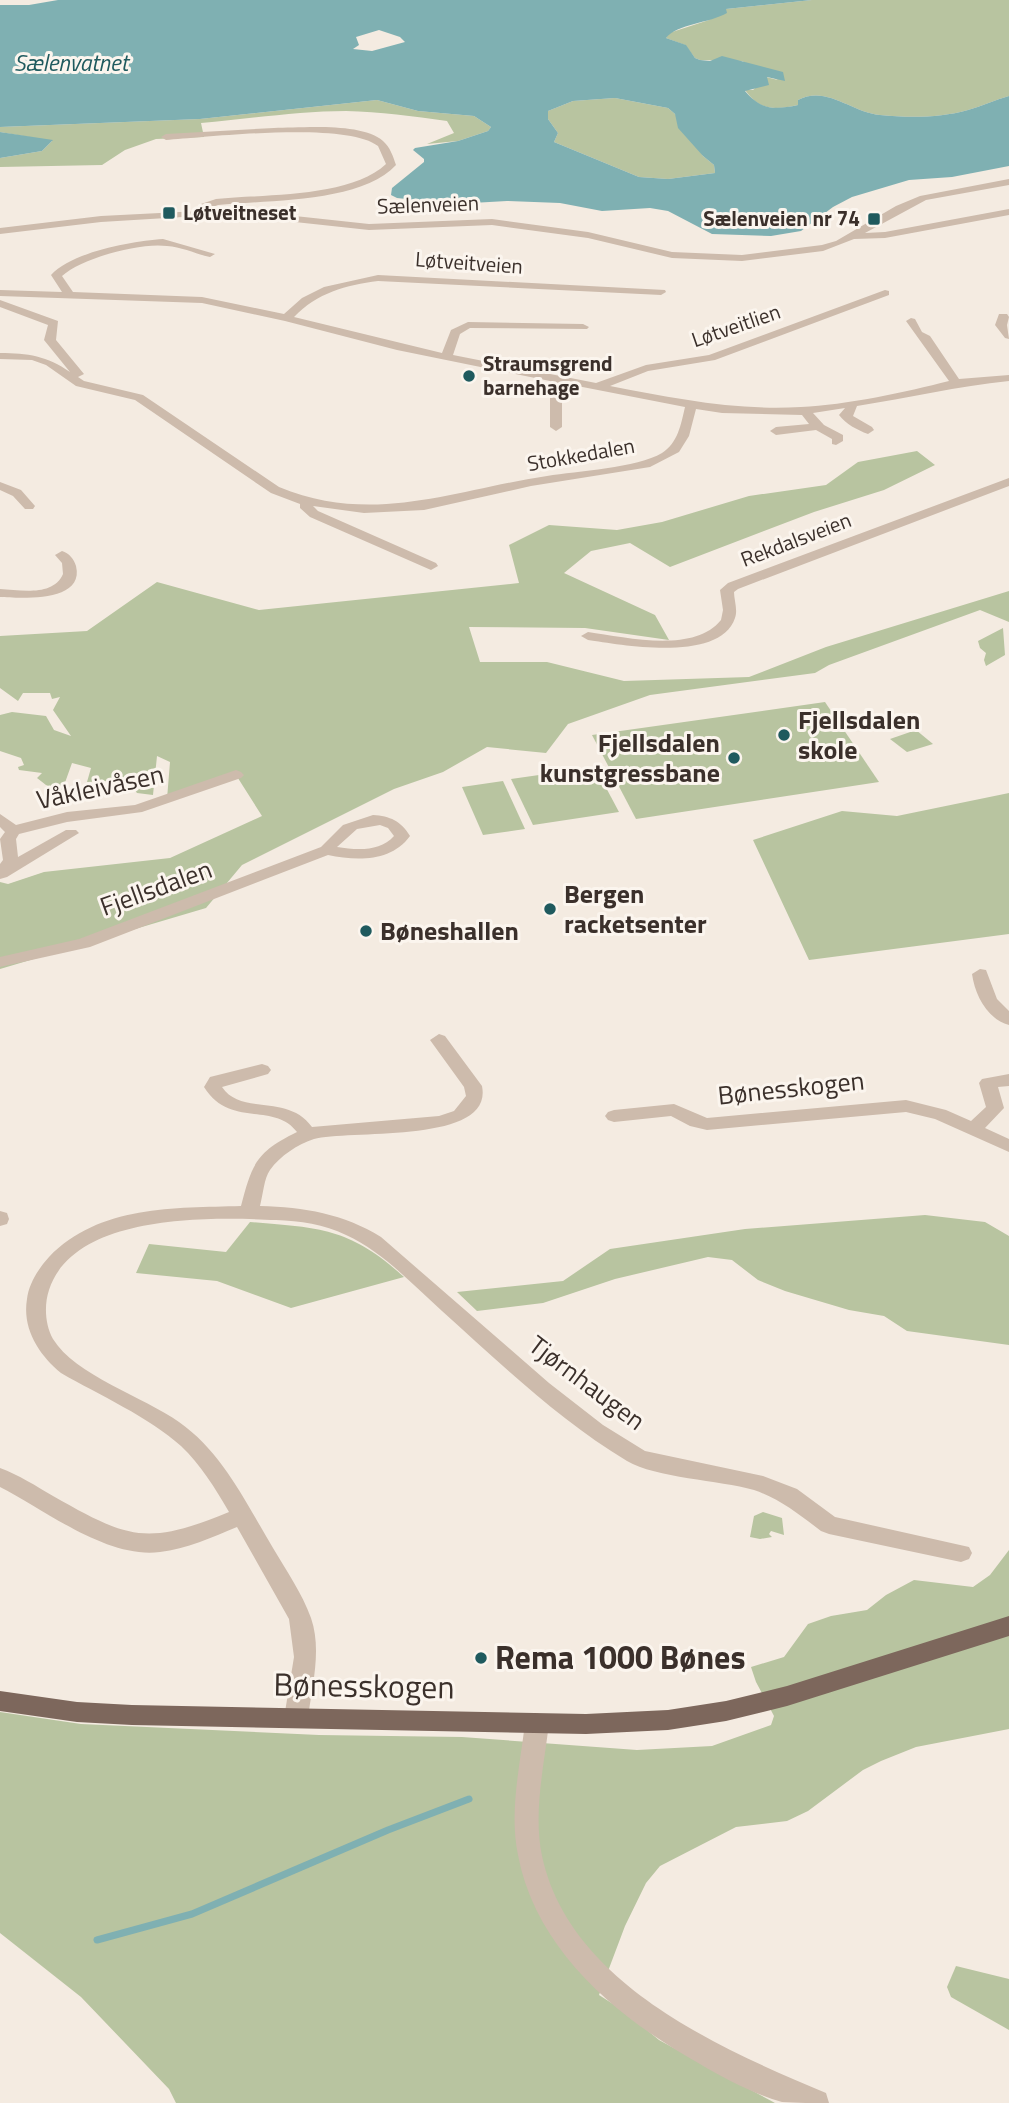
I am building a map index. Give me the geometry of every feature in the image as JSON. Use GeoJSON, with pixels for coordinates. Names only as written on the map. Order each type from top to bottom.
{"type":"FeatureCollection","features":[{"type":"Feature","properties":{"kind":"main road","name":"Bønesskogen"},"geometry":{"type":"LineString","coordinates":[[0,1701],[118,1714],[537,1723],[668,1720],[726,1711],[787,1696],[1009,1626]]}},
{"type":"Feature","properties":{"kind":"street"},"geometry":{"type":"LineString","coordinates":[[166,137],[308,131],[358,134],[382,145],[391,165],[385,174],[364,183],[326,191],[216,202],[205,206],[203,214]]}},
{"type":"Feature","properties":{"kind":"street","name":"Sælenveien"},"geometry":{"type":"LineString","coordinates":[[0,231],[100,219],[203,214],[267,216],[369,227],[481,222],[588,235],[653,252],[693,257],[741,258],[803,253],[840,243],[900,208],[923,198],[1009,182]]}},
{"type":"Feature","properties":{"kind":"street","name":"Sælenveien"},"geometry":{"type":"LineString","coordinates":[[852,236],[885,235],[1009,212]]}},
{"type":"Feature","properties":{"kind":"street"},"geometry":{"type":"LineString","coordinates":[[69,295],[56,275],[66,266],[85,260],[158,242],[177,244],[210,254]]}},
{"type":"Feature","properties":{"kind":"street","name":"Løtveitveien"},"geometry":{"type":"LineString","coordinates":[[286,318],[323,290],[347,282],[378,278],[661,292]]}},
{"type":"Feature","properties":{"kind":"street"},"geometry":{"type":"LineString","coordinates":[[0,293],[191,299],[286,318],[380,344],[691,405],[757,412],[804,410],[916,393],[956,383],[1009,378]]}},
{"type":"Feature","properties":{"kind":"street","name":"Løtveitlien"},"geometry":{"type":"LineString","coordinates":[[597,386],[646,368],[711,358],[885,293]]}},
{"type":"Feature","properties":{"kind":"street"},"geometry":{"type":"LineString","coordinates":[[0,303],[54,323],[50,340],[85,386]]}},
{"type":"Feature","properties":{"kind":"street"},"geometry":{"type":"LineString","coordinates":[[1003,316],[1006,319],[1001,325],[1009,336]]}},
{"type":"Feature","properties":{"kind":"street"},"geometry":{"type":"LineString","coordinates":[[911,321],[918,334],[926,338],[956,383]]}},
{"type":"Feature","properties":{"kind":"street"},"geometry":{"type":"LineString","coordinates":[[446,357],[455,332],[468,325],[583,327]]}},
{"type":"Feature","properties":{"kind":"street","name":"Stokkedalen"},"geometry":{"type":"LineString","coordinates":[[0,356],[25,356],[42,360],[85,386],[145,400],[262,482],[306,502],[364,509],[410,508],[453,501],[531,482],[646,464],[661,459],[677,448],[685,437],[691,405]]}},
{"type":"Feature","properties":{"kind":"street","name":"Stokkedalen"},"geometry":{"type":"LineString","coordinates":[[556,379],[556,427]]}},
{"type":"Feature","properties":{"kind":"street"},"geometry":{"type":"LineString","coordinates":[[852,403],[849,413],[845,415],[868,430]]}},
{"type":"Feature","properties":{"kind":"street"},"geometry":{"type":"LineString","coordinates":[[804,410],[816,427]]}},
{"type":"Feature","properties":{"kind":"street"},"geometry":{"type":"LineString","coordinates":[[776,431],[816,427],[836,435],[839,438],[836,440]]}},
{"type":"Feature","properties":{"kind":"street","name":"Rekdalsveien"},"geometry":{"type":"LineString","coordinates":[[588,636],[667,647],[702,638],[718,631],[727,623],[730,610],[727,590],[733,586],[1009,482]]}},
{"type":"Feature","properties":{"kind":"street"},"geometry":{"type":"LineString","coordinates":[[0,486],[17,493],[29,506]]}},
{"type":"Feature","properties":{"kind":"street","name":"Stokkedalen"},"geometry":{"type":"LineString","coordinates":[[306,502],[306,508],[314,514],[431,566]]}},
{"type":"Feature","properties":{"kind":"street"},"geometry":{"type":"LineString","coordinates":[[0,593],[40,593],[61,587],[69,578],[70,570],[69,563],[62,555]]}},
{"type":"Feature","properties":{"kind":"street","name":"Våkleivåsen"},"geometry":{"type":"LineString","coordinates":[[1,874],[11,860],[8,839],[13,831],[66,817],[137,809],[236,775]]}},
{"type":"Feature","properties":{"kind":"street","name":"Våkleivåsen"},"geometry":{"type":"LineString","coordinates":[[0,819],[13,831]]}},
{"type":"Feature","properties":{"kind":"street","name":"Våkleivåsen"},"geometry":{"type":"LineString","coordinates":[[1,874],[71,833]]}},
{"type":"Feature","properties":{"kind":"street","name":"Fjellsdalen"},"geometry":{"type":"LineString","coordinates":[[0,962],[84,943],[327,850]]}},
{"type":"Feature","properties":{"kind":"street"},"geometry":{"type":"LineString","coordinates":[[980,974],[990,1004],[1009,1019]]}},
{"type":"Feature","properties":{"kind":"street"},"geometry":{"type":"LineString","coordinates":[[249,1213],[260,1169],[284,1146],[307,1134],[441,1122],[460,1115],[470,1106],[475,1096],[472,1086],[439,1040]]}},
{"type":"Feature","properties":{"kind":"street"},"geometry":{"type":"LineString","coordinates":[[262,1070],[216,1081],[216,1093],[227,1101],[287,1114],[300,1122],[307,1134]]}},
{"type":"Feature","properties":{"kind":"street"},"geometry":{"type":"LineString","coordinates":[[974,1128],[995,1108],[988,1083],[1009,1080]]}},
{"type":"Feature","properties":{"kind":"street","name":"Bønesskogen"},"geometry":{"type":"LineString","coordinates":[[614,1116],[674,1110],[696,1122],[707,1124],[906,1106],[940,1114],[1009,1146]]}},
{"type":"Feature","properties":{"kind":"street","name":"Tjørnhaugen"},"geometry":{"type":"LineString","coordinates":[[296,1718],[305,1657],[300,1619],[217,1472],[189,1441],[148,1412],[88,1380],[55,1357],[45,1344],[36,1315],[41,1283],[51,1268],[79,1240],[97,1231],[128,1221],[165,1215],[285,1214],[328,1220],[369,1238],[399,1261],[542,1389],[596,1431],[640,1458],[755,1482],[789,1495],[829,1525],[961,1553]]}},
{"type":"Feature","properties":{"kind":"street"},"geometry":{"type":"LineString","coordinates":[[0,1477],[98,1530],[152,1544],[191,1534],[243,1515]]}},
{"type":"Feature","properties":{"kind":"street"},"geometry":{"type":"LineString","coordinates":[[537,1723],[528,1813],[529,1853],[547,1909],[560,1930],[609,1982],[668,2029],[719,2061],[816,2103]]}},
{"type":"Feature","properties":{"kind":"green space"},"geometry":{"type":"Polygon","coordinates":[[[812,0],[1009,0],[1009,96],[957,113],[924,117],[870,113],[819,96],[798,100],[798,105],[768,107],[756,102],[745,90],[753,90],[766,77],[778,80],[742,61],[700,60],[695,58],[685,45],[666,38],[669,33],[709,20],[726,9],[812,0]]]}},
{"type":"Feature","properties":{"kind":"green space"},"geometry":{"type":"Polygon","coordinates":[[[615,98],[668,108],[675,114],[703,156],[714,165],[715,173],[668,179],[639,177],[554,142],[558,133],[548,119],[548,111],[573,101],[615,98]]]}},
{"type":"Feature","properties":{"kind":"green space"},"geometry":{"type":"Polygon","coordinates":[[[377,100],[418,111],[474,116],[491,127],[488,131],[458,141],[427,144],[454,133],[447,121],[396,114],[328,111],[201,123],[204,137],[156,139],[125,150],[102,165],[0,167],[0,158],[42,151],[52,141],[0,132],[0,127],[200,119],[377,100]]]}},
{"type":"Feature","properties":{"kind":"green space"},"geometry":{"type":"Polygon","coordinates":[[[917,451],[935,465],[884,490],[814,512],[670,567],[630,543],[591,551],[564,573],[655,615],[669,640],[585,628],[469,627],[480,662],[547,662],[624,681],[749,677],[826,647],[1009,591],[1009,622],[980,610],[829,665],[815,673],[650,695],[568,724],[546,753],[487,747],[443,772],[394,789],[242,865],[206,908],[0,969],[0,882],[8,884],[44,872],[170,858],[262,816],[236,775],[167,799],[170,762],[157,756],[153,795],[137,793],[127,780],[87,782],[91,768],[72,763],[62,791],[37,778],[42,773],[19,770],[18,767],[24,765],[21,758],[0,751],[0,715],[12,712],[46,716],[54,730],[71,736],[53,710],[60,697],[52,699],[50,693],[23,693],[18,701],[0,688],[0,636],[87,631],[157,582],[259,610],[519,583],[509,545],[549,525],[617,530],[662,522],[749,496],[826,485],[858,462],[917,451]]]}},
{"type":"Feature","properties":{"kind":"green space"},"geometry":{"type":"Polygon","coordinates":[[[1003,628],[1005,655],[986,666],[986,653],[980,648],[978,641],[1003,628]]]}},
{"type":"Feature","properties":{"kind":"green space","name":"Fjellsdalen kunstgressbane"},"geometry":{"type":"Polygon","coordinates":[[[825,702],[879,782],[636,819],[592,735],[825,702]]]}},
{"type":"Feature","properties":{"kind":"green space"},"geometry":{"type":"Polygon","coordinates":[[[916,730],[933,744],[907,752],[890,739],[916,730]]]}},
{"type":"Feature","properties":{"kind":"green space"},"geometry":{"type":"Polygon","coordinates":[[[595,767],[619,812],[533,825],[511,779],[595,767]]]}},
{"type":"Feature","properties":{"kind":"green space"},"geometry":{"type":"Polygon","coordinates":[[[503,781],[525,829],[483,835],[462,787],[503,781]]]}},
{"type":"Feature","properties":{"kind":"green space"},"geometry":{"type":"Polygon","coordinates":[[[1009,793],[1009,934],[809,960],[753,840],[842,811],[897,816],[1009,793]]]}},
{"type":"Feature","properties":{"kind":"green space"},"geometry":{"type":"Polygon","coordinates":[[[925,1215],[985,1222],[1009,1236],[1009,1345],[907,1331],[884,1316],[849,1310],[785,1291],[758,1280],[732,1260],[708,1257],[615,1279],[543,1303],[477,1311],[457,1292],[563,1281],[610,1249],[745,1229],[925,1215]]]}},
{"type":"Feature","properties":{"kind":"green space"},"geometry":{"type":"Polygon","coordinates":[[[250,1222],[333,1233],[367,1249],[404,1277],[291,1308],[217,1281],[136,1273],[149,1244],[226,1252],[250,1222]]]}},
{"type":"Feature","properties":{"kind":"green space"},"geometry":{"type":"Polygon","coordinates":[[[763,1512],[782,1518],[784,1535],[771,1531],[769,1534],[772,1537],[750,1537],[754,1516],[763,1512]]]}},
{"type":"Feature","properties":{"kind":"green space"},"geometry":{"type":"Polygon","coordinates":[[[1009,1550],[1009,1729],[916,1747],[863,1770],[808,1811],[787,1821],[736,1827],[660,1866],[646,1883],[625,1926],[599,1995],[624,2011],[659,2040],[775,2103],[176,2103],[169,2089],[81,1997],[0,1933],[0,1712],[81,1724],[319,1735],[462,1737],[637,1750],[712,1746],[771,1725],[774,1716],[751,1667],[784,1657],[808,1624],[831,1616],[867,1610],[886,1595],[914,1580],[973,1587],[990,1575],[1009,1550]]]}},
{"type":"Feature","properties":{"kind":"green space"},"geometry":{"type":"Polygon","coordinates":[[[956,1966],[1009,1979],[1009,2030],[951,1997],[947,1987],[956,1966]]]}},
{"type":"Feature","properties":{"kind":"water","name":"Sælenvatnet"},"geometry":{"type":"Polygon","coordinates":[[[58,0],[812,0],[726,9],[727,13],[678,30],[666,38],[686,45],[695,58],[700,60],[710,61],[722,56],[783,72],[785,81],[767,77],[769,85],[745,91],[757,102],[768,107],[798,105],[798,100],[819,96],[870,113],[924,117],[957,113],[1009,96],[1009,166],[952,177],[909,180],[852,197],[833,207],[801,231],[771,236],[712,234],[668,211],[650,208],[602,211],[560,203],[507,201],[454,204],[397,198],[391,195],[392,188],[424,162],[413,150],[415,148],[458,141],[488,131],[491,127],[474,116],[418,111],[377,100],[200,119],[0,127],[0,5],[29,5],[58,0]],[[379,30],[356,37],[359,45],[353,49],[372,51],[405,42],[400,37],[379,30]],[[615,98],[573,101],[548,111],[548,119],[558,133],[554,142],[639,177],[668,179],[715,173],[714,165],[678,128],[675,114],[668,108],[615,98]]]}},
{"type":"Feature","properties":{"kind":"water","name":"Sælenvatnet"},"geometry":{"type":"Polygon","coordinates":[[[0,132],[53,140],[42,151],[0,158],[0,132]]]}},
{"type":"Feature","properties":{"kind":"waterway"},"geometry":{"type":"LineString","coordinates":[[97,1940],[192,1914],[388,1830],[469,1799]]}},
{"type":"Feature","properties":{"kind":"place","name":"Løtveitneset"},"geometry":{"type":"Point","coordinates":[169,213]}},
{"type":"Feature","properties":{"kind":"place","name":"Sælenveien nr 74"},"geometry":{"type":"Point","coordinates":[874,219]}},
{"type":"Feature","properties":{"kind":"place","name":"Straumsgrend barnehage"},"geometry":{"type":"Point","coordinates":[469,376]}},
{"type":"Feature","properties":{"kind":"place","name":"Fjellsdalen skole"},"geometry":{"type":"Point","coordinates":[784,735]}},
{"type":"Feature","properties":{"kind":"place","name":"Fjellsdalen kunstgressbane"},"geometry":{"type":"Point","coordinates":[734,758]}},
{"type":"Feature","properties":{"kind":"place","name":"Bergen racketsenter"},"geometry":{"type":"Point","coordinates":[550,909]}},
{"type":"Feature","properties":{"kind":"place","name":"Bøneshallen"},"geometry":{"type":"Point","coordinates":[366,931]}},
{"type":"Feature","properties":{"kind":"place","name":"Rema 1000 Bønes"},"geometry":{"type":"Point","coordinates":[481,1658]}}]}
